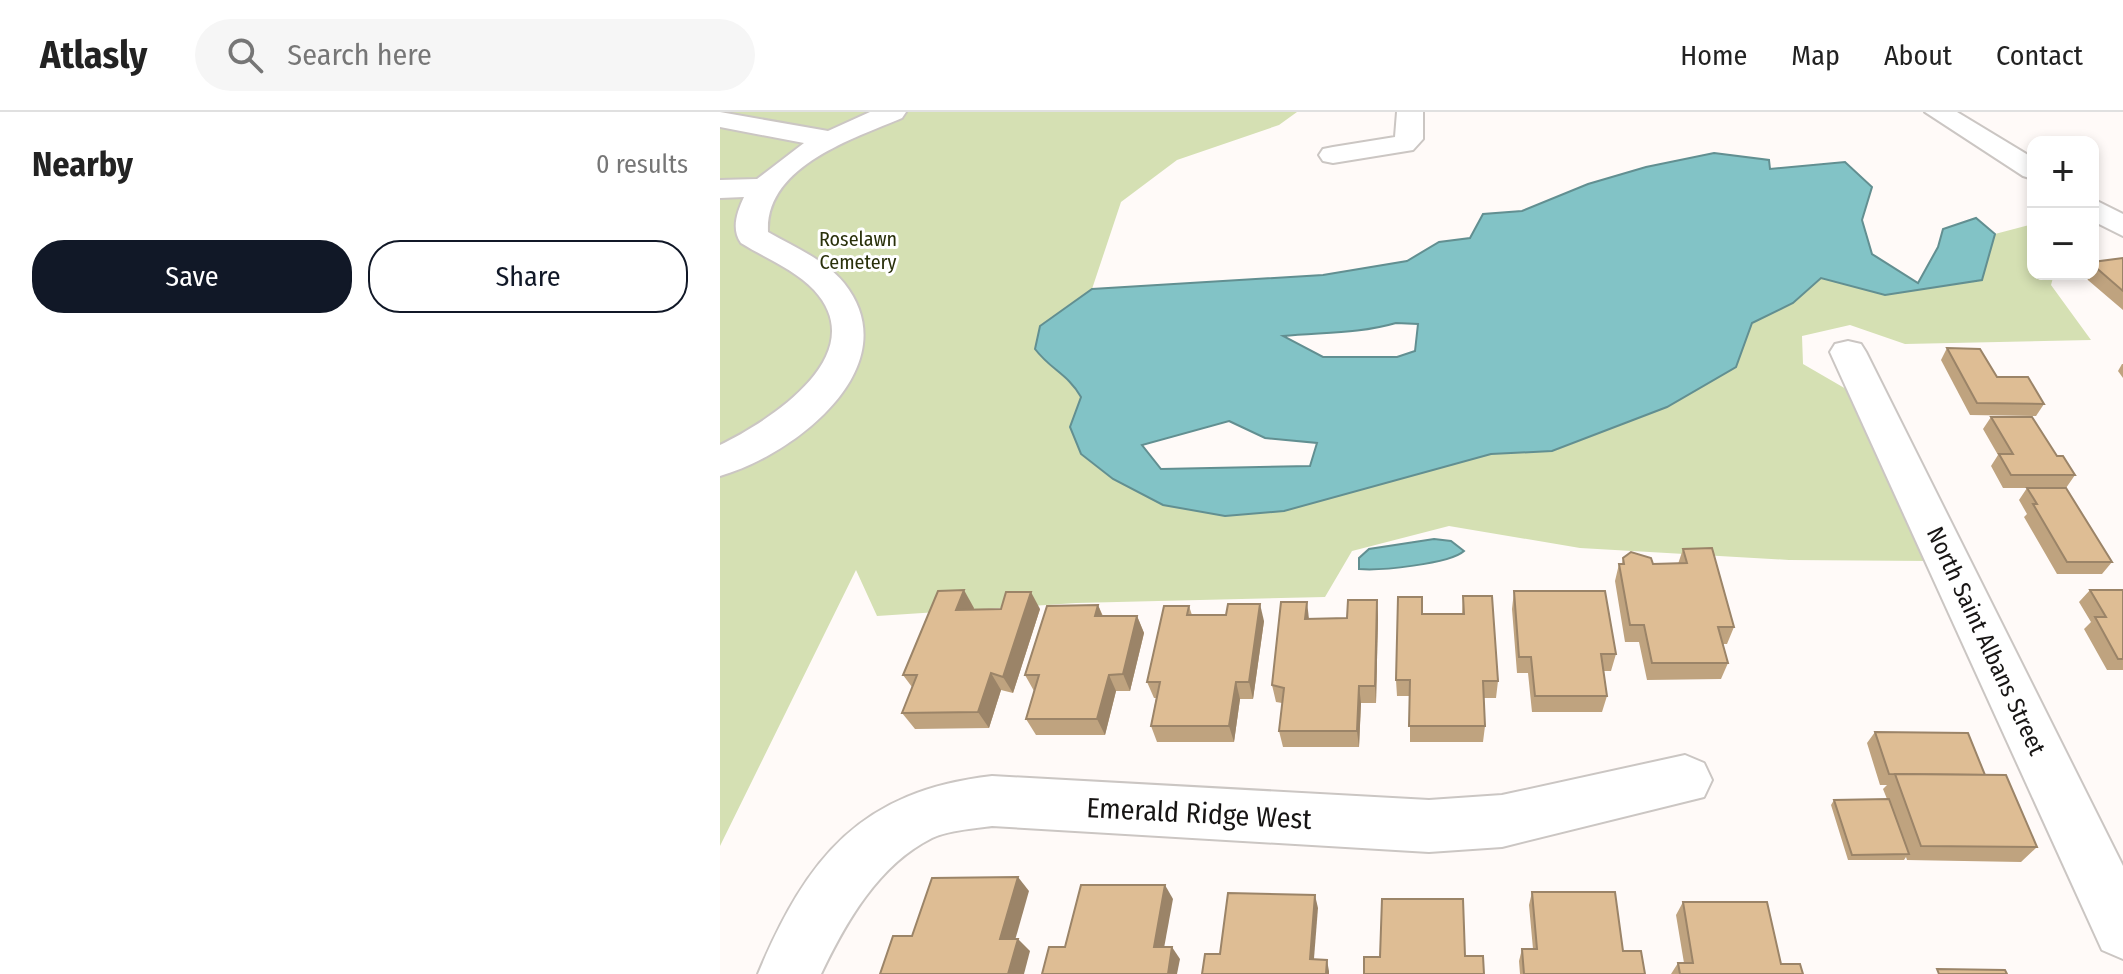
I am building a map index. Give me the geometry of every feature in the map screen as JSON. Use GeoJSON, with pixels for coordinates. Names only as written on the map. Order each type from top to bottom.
{"type":"FeatureCollection","features":[{"type":"Feature","properties":{"kind":"street"},"geometry":{"type":"LineString","coordinates":[[720,462],[763,443],[804,412],[835,377],[849,344],[846,313],[831,289],[736,240],[765,188],[793,161],[893,112]]}},
{"type":"Feature","properties":{"kind":"street"},"geometry":{"type":"LineString","coordinates":[[1333,155],[1403,144],[1409,139],[1410,112]]}},
{"type":"Feature","properties":{"kind":"street"},"geometry":{"type":"LineString","coordinates":[[1938,112],[2027,166]]}},
{"type":"Feature","properties":{"kind":"street"},"geometry":{"type":"LineString","coordinates":[[720,119],[832,140]]}},
{"type":"Feature","properties":{"kind":"street"},"geometry":{"type":"LineString","coordinates":[[720,189],[765,188]]}},
{"type":"Feature","properties":{"kind":"street"},"geometry":{"type":"LineString","coordinates":[[2099,212],[2123,227]]}},
{"type":"Feature","properties":{"kind":"street","name":"North Saint Albans Street"},"geometry":{"type":"LineString","coordinates":[[1848,352],[2123,929]]}},
{"type":"Feature","properties":{"kind":"street","name":"Emerald Ridge West"},"geometry":{"type":"LineString","coordinates":[[789,974],[829,894],[852,865],[878,841],[908,822],[939,808],[992,801],[1429,826],[1502,821],[1685,780]]}},
{"type":"Feature","properties":{"kind":"green space","name":"Roselawn Cemetery"},"geometry":{"type":"Polygon","coordinates":[[[720,112],[1297,112],[1279,125],[1177,160],[1121,202],[1092,289],[1040,326],[1035,349],[1071,383],[1081,398],[1070,427],[1163,505],[1225,516],[1284,511],[1491,454],[1553,451],[1667,407],[1735,367],[1752,323],[1821,278],[1885,295],[1981,280],[1995,234],[2027,226],[2027,280],[2052,280],[2051,285],[2091,340],[1905,344],[1850,325],[1802,336],[1803,364],[1853,393],[1930,561],[1789,560],[1580,548],[1449,526],[1352,551],[1325,597],[1076,603],[877,616],[856,570],[720,846],[720,112]]]}},
{"type":"Feature","properties":{"kind":"water"},"geometry":{"type":"Polygon","coordinates":[[[1714,153],[1769,160],[1770,169],[1845,162],[1872,187],[1862,220],[1872,254],[1918,283],[1938,247],[1943,229],[1976,218],[1995,234],[1982,280],[1885,295],[1821,278],[1793,303],[1752,323],[1736,367],[1667,407],[1552,451],[1491,454],[1284,511],[1225,516],[1163,505],[1113,479],[1081,454],[1070,427],[1081,397],[1071,383],[1035,349],[1040,326],[1092,289],[1323,275],[1407,261],[1439,242],[1470,238],[1483,214],[1522,211],[1588,184],[1646,167],[1714,153]],[[1396,323],[1354,331],[1283,336],[1323,357],[1397,357],[1415,351],[1418,324],[1396,323]],[[1229,421],[1142,445],[1161,469],[1310,466],[1317,443],[1265,438],[1229,421]]]}},
{"type":"Feature","properties":{"kind":"water"},"geometry":{"type":"Polygon","coordinates":[[[1434,539],[1451,541],[1464,551],[1430,563],[1359,569],[1359,558],[1369,549],[1434,539]]]}},
{"type":"Feature","properties":{"kind":"building"},"geometry":{"type":"Polygon","coordinates":[[[2123,258],[2123,291],[2099,270],[2099,261],[2123,258]]]}},
{"type":"Feature","properties":{"kind":"building"},"geometry":{"type":"Polygon","coordinates":[[[1947,348],[1980,349],[1997,377],[2028,377],[2044,404],[1977,403],[1947,348]]]}},
{"type":"Feature","properties":{"kind":"building"},"geometry":{"type":"Polygon","coordinates":[[[1991,417],[2032,417],[2057,456],[2063,456],[2075,475],[2011,475],[1999,454],[2013,454],[1991,417]]]}},
{"type":"Feature","properties":{"kind":"building"},"geometry":{"type":"Polygon","coordinates":[[[2027,488],[2066,488],[2112,562],[2067,562],[2027,488]]]}},
{"type":"Feature","properties":{"kind":"building"},"geometry":{"type":"Polygon","coordinates":[[[1712,548],[1734,627],[1718,627],[1728,663],[1652,663],[1644,625],[1630,625],[1619,564],[1624,564],[1623,558],[1631,552],[1651,558],[1653,564],[1687,563],[1683,549],[1712,548]]]}},
{"type":"Feature","properties":{"kind":"building"},"geometry":{"type":"Polygon","coordinates":[[[964,590],[956,610],[1001,609],[1006,592],[1031,592],[1003,677],[991,673],[978,712],[902,713],[917,675],[903,675],[938,591],[964,590]]]}},
{"type":"Feature","properties":{"kind":"building"},"geometry":{"type":"Polygon","coordinates":[[[2090,590],[2123,590],[2123,659],[2118,659],[2095,617],[2106,617],[2090,590]]]}},
{"type":"Feature","properties":{"kind":"building"},"geometry":{"type":"Polygon","coordinates":[[[1514,591],[1605,591],[1616,654],[1601,654],[1607,696],[1535,696],[1531,657],[1519,657],[1514,591]]]}},
{"type":"Feature","properties":{"kind":"building"},"geometry":{"type":"Polygon","coordinates":[[[1463,596],[1492,596],[1498,681],[1483,681],[1485,726],[1409,726],[1410,680],[1396,680],[1398,597],[1422,597],[1422,614],[1464,614],[1463,596]]]}},
{"type":"Feature","properties":{"kind":"building"},"geometry":{"type":"Polygon","coordinates":[[[1348,600],[1377,600],[1375,686],[1359,686],[1357,731],[1279,731],[1284,688],[1272,685],[1281,602],[1307,602],[1305,619],[1347,618],[1348,600]]]}},
{"type":"Feature","properties":{"kind":"building"},"geometry":{"type":"Polygon","coordinates":[[[1228,604],[1260,604],[1249,682],[1236,682],[1229,726],[1151,726],[1160,682],[1147,682],[1164,606],[1189,606],[1187,615],[1226,615],[1228,604]]]}},
{"type":"Feature","properties":{"kind":"building"},"geometry":{"type":"Polygon","coordinates":[[[1098,605],[1095,616],[1137,616],[1123,674],[1109,675],[1097,719],[1026,719],[1039,675],[1025,675],[1047,606],[1098,605]]]}},
{"type":"Feature","properties":{"kind":"building"},"geometry":{"type":"Polygon","coordinates":[[[1875,732],[1968,733],[1985,775],[1889,774],[1875,732]]]}},
{"type":"Feature","properties":{"kind":"building"},"geometry":{"type":"Polygon","coordinates":[[[1895,774],[2006,775],[2037,847],[1921,846],[1895,774]]]}},
{"type":"Feature","properties":{"kind":"building"},"geometry":{"type":"Polygon","coordinates":[[[1889,799],[1909,854],[1852,855],[1834,800],[1889,799]]]}},
{"type":"Feature","properties":{"kind":"building"},"geometry":{"type":"Polygon","coordinates":[[[1018,877],[1000,939],[1018,939],[1008,974],[880,974],[893,936],[912,936],[932,878],[1018,877]]]}},
{"type":"Feature","properties":{"kind":"building"},"geometry":{"type":"Polygon","coordinates":[[[1081,885],[1165,885],[1154,947],[1172,947],[1168,974],[1042,974],[1049,947],[1065,947],[1081,885]]]}},
{"type":"Feature","properties":{"kind":"building"},"geometry":{"type":"Polygon","coordinates":[[[1532,892],[1615,892],[1623,951],[1641,951],[1645,974],[1524,974],[1522,949],[1537,949],[1532,892]]]}},
{"type":"Feature","properties":{"kind":"building"},"geometry":{"type":"Polygon","coordinates":[[[1228,893],[1315,895],[1310,959],[1327,960],[1326,974],[1202,974],[1205,954],[1220,954],[1228,893]]]}},
{"type":"Feature","properties":{"kind":"building"},"geometry":{"type":"Polygon","coordinates":[[[1382,899],[1463,899],[1465,956],[1483,956],[1484,974],[1364,974],[1364,957],[1380,957],[1382,899]]]}},
{"type":"Feature","properties":{"kind":"building"},"geometry":{"type":"Polygon","coordinates":[[[1683,902],[1767,902],[1781,964],[1800,964],[1803,974],[1680,974],[1678,963],[1693,963],[1683,902]]]}},
{"type":"Feature","properties":{"kind":"building"},"geometry":{"type":"Polygon","coordinates":[[[1937,969],[2005,970],[2007,974],[1939,974],[1937,969]]]}}]}
